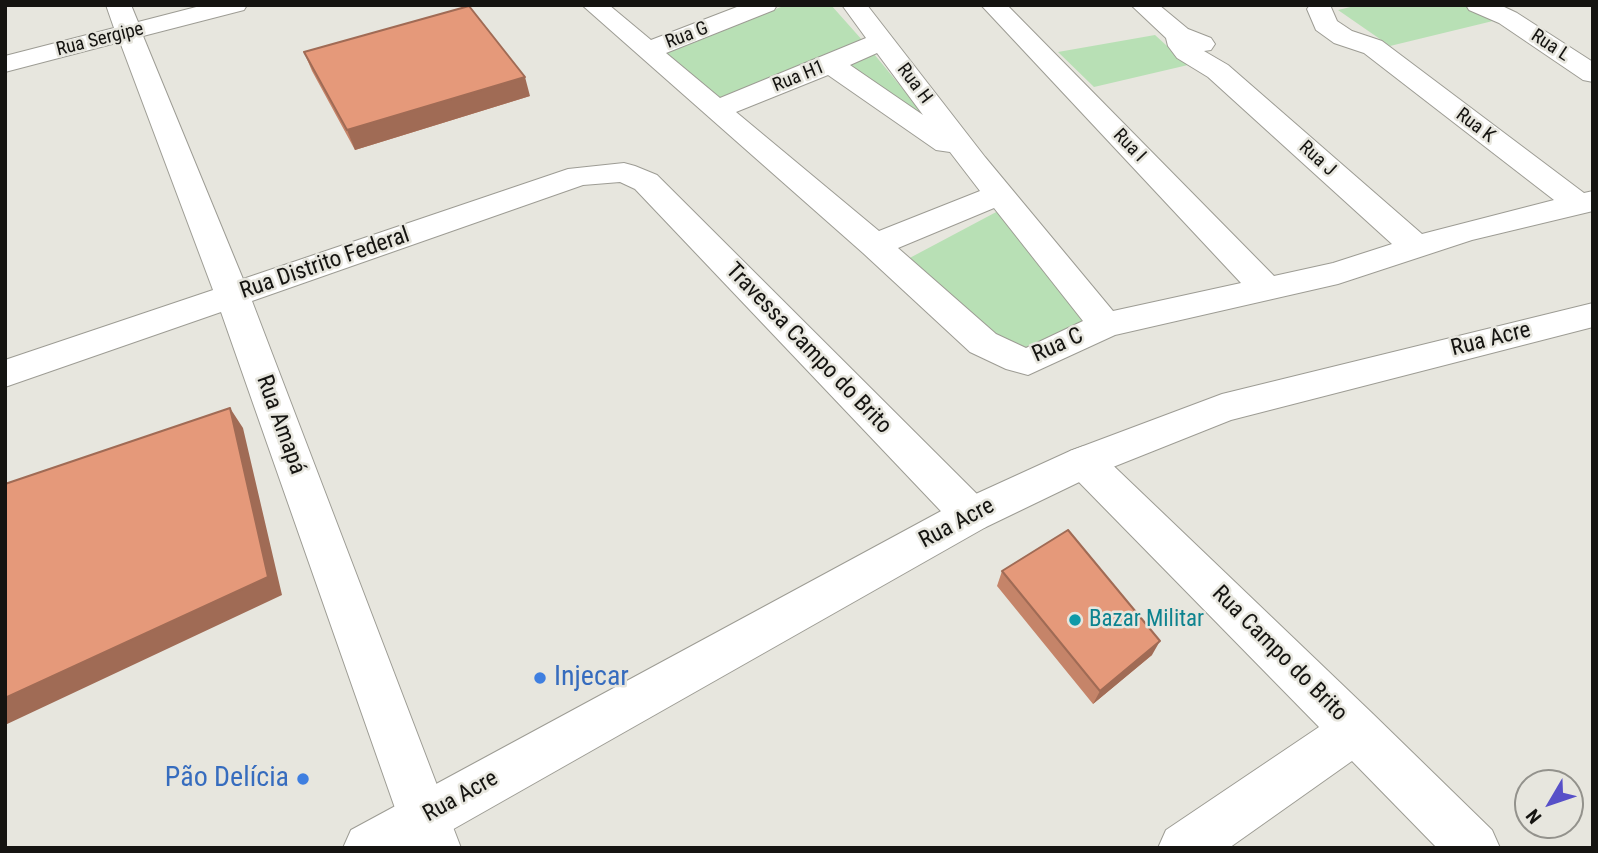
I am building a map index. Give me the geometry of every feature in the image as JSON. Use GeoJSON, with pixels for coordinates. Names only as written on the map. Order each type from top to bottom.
{"type":"FeatureCollection","features":[{"type":"Feature","properties":{"kind":"street","name":"Rua Sergipe"},"geometry":{"type":"LineString","coordinates":[[5,64],[123,19],[235,5]]}},
{"type":"Feature","properties":{"kind":"street","name":"Rua C"},"geometry":{"type":"LineString","coordinates":[[594,5],[875,245],[984,342],[1008,356],[1028,362],[1105,324],[1338,272],[1498,222],[1585,203]]}},
{"type":"Feature","properties":{"kind":"street","name":"Rua G"},"geometry":{"type":"LineString","coordinates":[[648,51],[765,5]]}},
{"type":"Feature","properties":{"kind":"street","name":"Rua H"},"geometry":{"type":"LineString","coordinates":[[854,5],[974,163],[1105,324]]}},
{"type":"Feature","properties":{"kind":"street","name":"Rua I"},"geometry":{"type":"LineString","coordinates":[[993,5],[1265,287]]}},
{"type":"Feature","properties":{"kind":"street","name":"Rua J"},"geometry":{"type":"LineString","coordinates":[[1143,5],[1179,35],[1181,46],[1186,52],[1218,71],[1416,247]]}},
{"type":"Feature","properties":{"kind":"street","name":"Rua L"},"geometry":{"type":"LineString","coordinates":[[1478,5],[1505,12],[1593,74]]}},
{"type":"Feature","properties":{"kind":"street","name":"Rua K"},"geometry":{"type":"LineString","coordinates":[[1318,7],[1325,25],[1334,32],[1373,47],[1585,203]]}},
{"type":"Feature","properties":{"kind":"street","name":"Rua Amapá"},"geometry":{"type":"LineString","coordinates":[[123,19],[233,296],[430,833]]}},
{"type":"Feature","properties":{"kind":"street","name":"Rua H1"},"geometry":{"type":"LineString","coordinates":[[715,110],[881,41]]}},
{"type":"Feature","properties":{"kind":"street","name":"Rua H"},"geometry":{"type":"LineString","coordinates":[[831,64],[974,163]]}},
{"type":"Feature","properties":{"kind":"street","name":"Rua Distrito Federal"},"geometry":{"type":"LineString","coordinates":[[5,374],[579,176],[624,172],[646,182]]}},
{"type":"Feature","properties":{"kind":"street","name":"Travessa Campo do Brito"},"geometry":{"type":"LineString","coordinates":[[646,182],[971,515]]}},
{"type":"Feature","properties":{"kind":"street"},"geometry":{"type":"LineString","coordinates":[[875,245],[1000,194]]}},
{"type":"Feature","properties":{"kind":"street","name":"Rua Acre"},"geometry":{"type":"LineString","coordinates":[[369,848],[430,833],[971,515],[1084,462],[1223,408],[1593,315]]}},
{"type":"Feature","properties":{"kind":"street","name":"Rua Campo do Brito"},"geometry":{"type":"LineString","coordinates":[[1084,462],[1474,848]]}},
{"type":"Feature","properties":{"kind":"street"},"geometry":{"type":"LineString","coordinates":[[1184,848],[1356,730]]}},
{"type":"Feature","properties":{"kind":"green space"},"geometry":{"type":"Polygon","coordinates":[[[786,5],[831,5],[863,41],[720,102],[663,53],[786,5]]]}},
{"type":"Feature","properties":{"kind":"green space"},"geometry":{"type":"Polygon","coordinates":[[[1359,5],[1473,5],[1497,20],[1390,46],[1338,10],[1359,5]]]}},
{"type":"Feature","properties":{"kind":"green space"},"geometry":{"type":"Polygon","coordinates":[[[1155,35],[1188,65],[1094,87],[1058,52],[1155,35]]]}},
{"type":"Feature","properties":{"kind":"green space"},"geometry":{"type":"Polygon","coordinates":[[[874,54],[940,134],[841,67],[874,54]]]}},
{"type":"Feature","properties":{"kind":"green space"},"geometry":{"type":"Polygon","coordinates":[[[1000,210],[1094,323],[1025,358],[904,261],[1000,210]]]}},
{"type":"Feature","properties":{"kind":"building"},"geometry":{"type":"Polygon","coordinates":[[[469,6],[525,77],[347,130],[304,52],[469,6]]]}},
{"type":"Feature","properties":{"kind":"building"},"geometry":{"type":"Polygon","coordinates":[[[230,408],[268,577],[5,698],[5,484],[230,408]]]}},
{"type":"Feature","properties":{"kind":"building","name":"Bazar Militar"},"geometry":{"type":"Polygon","coordinates":[[[1068,530],[1160,641],[1100,691],[1002,571],[1068,530]]]}},
{"type":"Feature","properties":{"kind":"place","name":"Bazar Militar"},"geometry":{"type":"Point","coordinates":[1075,620]}},
{"type":"Feature","properties":{"kind":"place","name":"Injecar"},"geometry":{"type":"Point","coordinates":[540,678]}},
{"type":"Feature","properties":{"kind":"place","name":"Pão Delícia"},"geometry":{"type":"Point","coordinates":[303,779]}}]}
